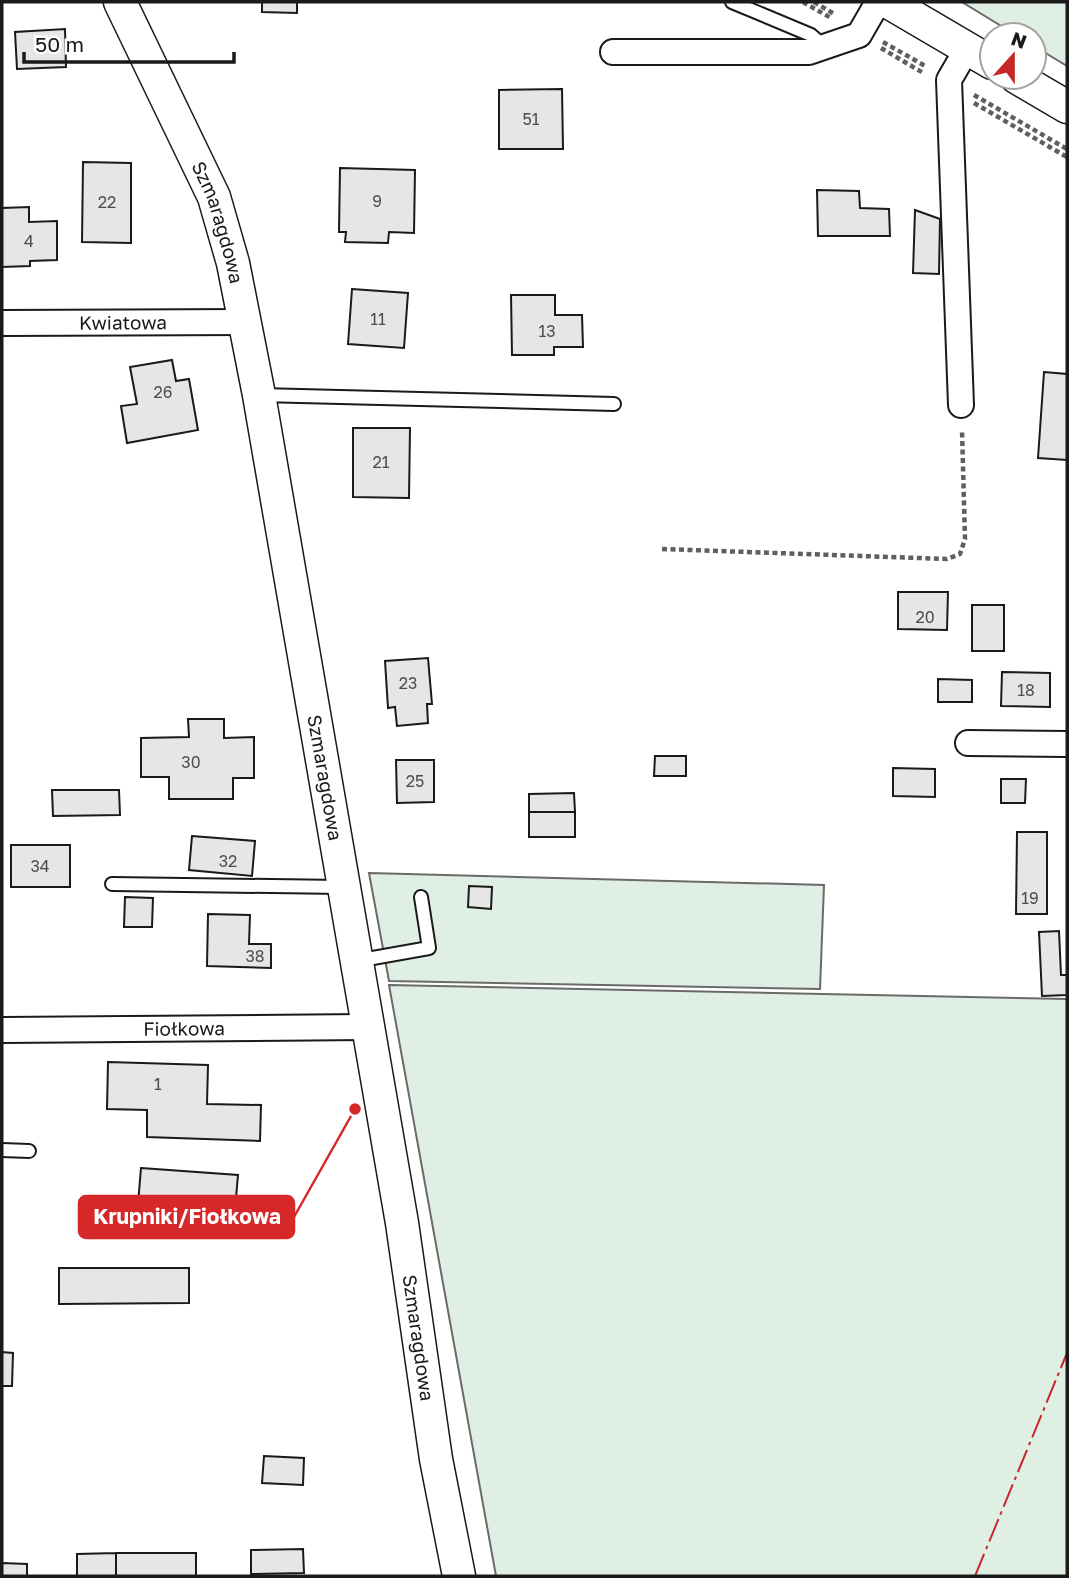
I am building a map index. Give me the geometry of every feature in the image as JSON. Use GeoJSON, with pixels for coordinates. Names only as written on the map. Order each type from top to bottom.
{"type":"FeatureCollection","features":[{"type":"Feature","properties":{"kind":"street","name":"Szmaragdowa"},"geometry":{"type":"LineString","coordinates":[[120,2],[214,197],[233,263],[259,395],[366,1027],[402,1223],[436,1459],[459,1576]]}},
{"type":"Feature","properties":{"kind":"street"},"geometry":{"type":"LineString","coordinates":[[612,52],[809,52],[859,35],[878,2]]}},
{"type":"Feature","properties":{"kind":"street"},"geometry":{"type":"LineString","coordinates":[[888,2],[978,55]]}},
{"type":"Feature","properties":{"kind":"street"},"geometry":{"type":"LineString","coordinates":[[961,405],[949,80],[978,58]]}},
{"type":"Feature","properties":{"kind":"street"},"geometry":{"type":"LineString","coordinates":[[1040,91],[1067,107]]}},
{"type":"Feature","properties":{"kind":"street","name":"Kwiatowa"},"geometry":{"type":"LineString","coordinates":[[2,323],[245,321]]}},
{"type":"Feature","properties":{"kind":"street"},"geometry":{"type":"LineString","coordinates":[[968,743],[1067,744]]}},
{"type":"Feature","properties":{"kind":"street","name":"Fiołkowa"},"geometry":{"type":"LineString","coordinates":[[2,1030],[366,1027]]}},
{"type":"Feature","properties":{"kind":"lane"},"geometry":{"type":"LineString","coordinates":[[732,2],[811,35],[825,47]]}},
{"type":"Feature","properties":{"kind":"lane"},"geometry":{"type":"LineString","coordinates":[[259,395],[614,404]]}},
{"type":"Feature","properties":{"kind":"lane"},"geometry":{"type":"LineString","coordinates":[[112,884],[343,887]]}},
{"type":"Feature","properties":{"kind":"lane"},"geometry":{"type":"LineString","coordinates":[[355,961],[429,948],[422,897]]}},
{"type":"Feature","properties":{"kind":"lane"},"geometry":{"type":"LineString","coordinates":[[2,1150],[29,1152]]}},
{"type":"Feature","properties":{"kind":"path"},"geometry":{"type":"LineString","coordinates":[[662,548],[947,559],[960,554],[965,539],[961,405]]}},
{"type":"Feature","properties":{"kind":"green space"},"geometry":{"type":"Polygon","coordinates":[[[962,2],[1067,2],[1067,66],[1048,54],[1048,21],[993,21],[962,2]]]}},
{"type":"Feature","properties":{"kind":"green space"},"geometry":{"type":"Polygon","coordinates":[[[369,873],[824,885],[820,989],[389,981],[369,873]]]}},
{"type":"Feature","properties":{"kind":"green space"},"geometry":{"type":"Polygon","coordinates":[[[389,985],[1067,999],[1067,1576],[496,1576],[389,985]]]}},
{"type":"Feature","properties":{"kind":"building"},"geometry":{"type":"Polygon","coordinates":[[[262,2],[297,2],[297,13],[262,12],[262,2]]]}},
{"type":"Feature","properties":{"kind":"building"},"geometry":{"type":"Polygon","coordinates":[[[65,29],[66,67],[17,69],[15,32],[65,29]]]}},
{"type":"Feature","properties":{"kind":"building"},"geometry":{"type":"Polygon","coordinates":[[[562,89],[563,149],[499,149],[499,90],[562,89]]]}},
{"type":"Feature","properties":{"kind":"building"},"geometry":{"type":"Polygon","coordinates":[[[83,162],[131,163],[131,243],[82,242],[83,162]]]}},
{"type":"Feature","properties":{"kind":"building"},"geometry":{"type":"Polygon","coordinates":[[[340,168],[415,170],[414,233],[389,232],[388,243],[345,242],[346,232],[339,232],[340,168]]]}},
{"type":"Feature","properties":{"kind":"building"},"geometry":{"type":"Polygon","coordinates":[[[817,190],[859,191],[860,208],[889,209],[890,236],[818,236],[817,190]]]}},
{"type":"Feature","properties":{"kind":"building"},"geometry":{"type":"Polygon","coordinates":[[[29,207],[29,222],[57,221],[57,260],[30,261],[30,266],[2,267],[2,208],[29,207]]]}},
{"type":"Feature","properties":{"kind":"building"},"geometry":{"type":"Polygon","coordinates":[[[915,210],[940,219],[939,274],[913,273],[915,210]]]}},
{"type":"Feature","properties":{"kind":"building"},"geometry":{"type":"Polygon","coordinates":[[[352,289],[408,293],[404,348],[348,344],[352,289]]]}},
{"type":"Feature","properties":{"kind":"building"},"geometry":{"type":"Polygon","coordinates":[[[511,295],[555,295],[555,315],[582,315],[583,347],[554,347],[554,355],[512,355],[511,295]]]}},
{"type":"Feature","properties":{"kind":"building"},"geometry":{"type":"Polygon","coordinates":[[[172,360],[176,381],[189,379],[198,430],[127,443],[121,406],[137,404],[130,367],[172,360]]]}},
{"type":"Feature","properties":{"kind":"building"},"geometry":{"type":"Polygon","coordinates":[[[1044,372],[1067,374],[1067,460],[1038,458],[1044,372]]]}},
{"type":"Feature","properties":{"kind":"building"},"geometry":{"type":"Polygon","coordinates":[[[353,428],[410,428],[409,498],[353,497],[353,428]]]}},
{"type":"Feature","properties":{"kind":"building"},"geometry":{"type":"Polygon","coordinates":[[[898,592],[948,592],[947,630],[898,629],[898,592]]]}},
{"type":"Feature","properties":{"kind":"building"},"geometry":{"type":"Polygon","coordinates":[[[972,605],[1004,605],[1004,651],[972,651],[972,605]]]}},
{"type":"Feature","properties":{"kind":"building"},"geometry":{"type":"Polygon","coordinates":[[[428,658],[432,704],[427,704],[428,723],[397,726],[395,707],[388,708],[385,661],[428,658]]]}},
{"type":"Feature","properties":{"kind":"building"},"geometry":{"type":"Polygon","coordinates":[[[1002,672],[1050,673],[1050,707],[1001,706],[1002,672]]]}},
{"type":"Feature","properties":{"kind":"building"},"geometry":{"type":"Polygon","coordinates":[[[938,679],[972,680],[972,702],[938,702],[938,679]]]}},
{"type":"Feature","properties":{"kind":"building"},"geometry":{"type":"Polygon","coordinates":[[[188,719],[224,719],[224,738],[254,737],[254,778],[233,778],[233,799],[169,799],[169,777],[141,777],[141,738],[189,737],[188,719]]]}},
{"type":"Feature","properties":{"kind":"building"},"geometry":{"type":"Polygon","coordinates":[[[655,756],[686,756],[686,776],[654,776],[655,756]]]}},
{"type":"Feature","properties":{"kind":"building"},"geometry":{"type":"Polygon","coordinates":[[[396,760],[434,760],[434,802],[397,803],[396,760]]]}},
{"type":"Feature","properties":{"kind":"building"},"geometry":{"type":"Polygon","coordinates":[[[893,768],[935,769],[935,797],[893,796],[893,768]]]}},
{"type":"Feature","properties":{"kind":"building"},"geometry":{"type":"Polygon","coordinates":[[[1001,779],[1026,779],[1025,803],[1001,803],[1001,779]]]}},
{"type":"Feature","properties":{"kind":"building"},"geometry":{"type":"Polygon","coordinates":[[[52,790],[119,790],[120,815],[53,816],[52,790]]]}},
{"type":"Feature","properties":{"kind":"building"},"geometry":{"type":"Polygon","coordinates":[[[574,793],[575,812],[529,812],[529,794],[574,793]]]}},
{"type":"Feature","properties":{"kind":"building"},"geometry":{"type":"Polygon","coordinates":[[[529,812],[575,812],[575,837],[529,837],[529,812]]]}},
{"type":"Feature","properties":{"kind":"building"},"geometry":{"type":"Polygon","coordinates":[[[1017,832],[1047,832],[1047,914],[1016,914],[1017,832]]]}},
{"type":"Feature","properties":{"kind":"building"},"geometry":{"type":"Polygon","coordinates":[[[192,836],[255,841],[252,876],[189,870],[192,836]]]}},
{"type":"Feature","properties":{"kind":"building"},"geometry":{"type":"Polygon","coordinates":[[[11,845],[70,845],[70,887],[11,887],[11,845]]]}},
{"type":"Feature","properties":{"kind":"building"},"geometry":{"type":"Polygon","coordinates":[[[469,886],[492,887],[491,909],[468,907],[469,886]]]}},
{"type":"Feature","properties":{"kind":"building"},"geometry":{"type":"Polygon","coordinates":[[[125,897],[153,898],[152,927],[124,927],[125,897]]]}},
{"type":"Feature","properties":{"kind":"building"},"geometry":{"type":"Polygon","coordinates":[[[208,914],[250,915],[249,944],[271,944],[271,968],[207,966],[208,914]]]}},
{"type":"Feature","properties":{"kind":"building"},"geometry":{"type":"Polygon","coordinates":[[[1059,931],[1061,975],[1067,975],[1067,995],[1042,996],[1039,932],[1059,931]]]}},
{"type":"Feature","properties":{"kind":"building"},"geometry":{"type":"Polygon","coordinates":[[[108,1062],[208,1065],[207,1104],[261,1105],[260,1141],[147,1137],[147,1110],[107,1109],[108,1062]]]}},
{"type":"Feature","properties":{"kind":"building"},"geometry":{"type":"Polygon","coordinates":[[[141,1168],[238,1175],[234,1221],[137,1216],[141,1168]]]}},
{"type":"Feature","properties":{"kind":"building"},"geometry":{"type":"Polygon","coordinates":[[[59,1268],[189,1268],[189,1303],[59,1304],[59,1268]]]}},
{"type":"Feature","properties":{"kind":"building"},"geometry":{"type":"Polygon","coordinates":[[[2,1352],[13,1353],[12,1386],[2,1386],[2,1352]]]}},
{"type":"Feature","properties":{"kind":"building"},"geometry":{"type":"Polygon","coordinates":[[[264,1456],[304,1458],[303,1485],[262,1483],[264,1456]]]}},
{"type":"Feature","properties":{"kind":"building"},"geometry":{"type":"Polygon","coordinates":[[[303,1549],[304,1573],[251,1574],[251,1550],[303,1549]]]}},
{"type":"Feature","properties":{"kind":"building"},"geometry":{"type":"Polygon","coordinates":[[[116,1553],[196,1553],[196,1576],[116,1576],[116,1553]]]}},
{"type":"Feature","properties":{"kind":"building"},"geometry":{"type":"Polygon","coordinates":[[[116,1553],[116,1576],[77,1576],[77,1554],[116,1553]]]}},
{"type":"Feature","properties":{"kind":"building"},"geometry":{"type":"Polygon","coordinates":[[[2,1563],[27,1564],[27,1576],[2,1576],[2,1563]]]}},
{"type":"Feature","properties":{"kind":"power"},"geometry":{"type":"LineString","coordinates":[[975,1576],[1067,1353]]}},
{"type":"Feature","properties":{"kind":"place","name":"Krupniki/Fiołkowa"},"geometry":{"type":"Point","coordinates":[355,1109]}}]}
